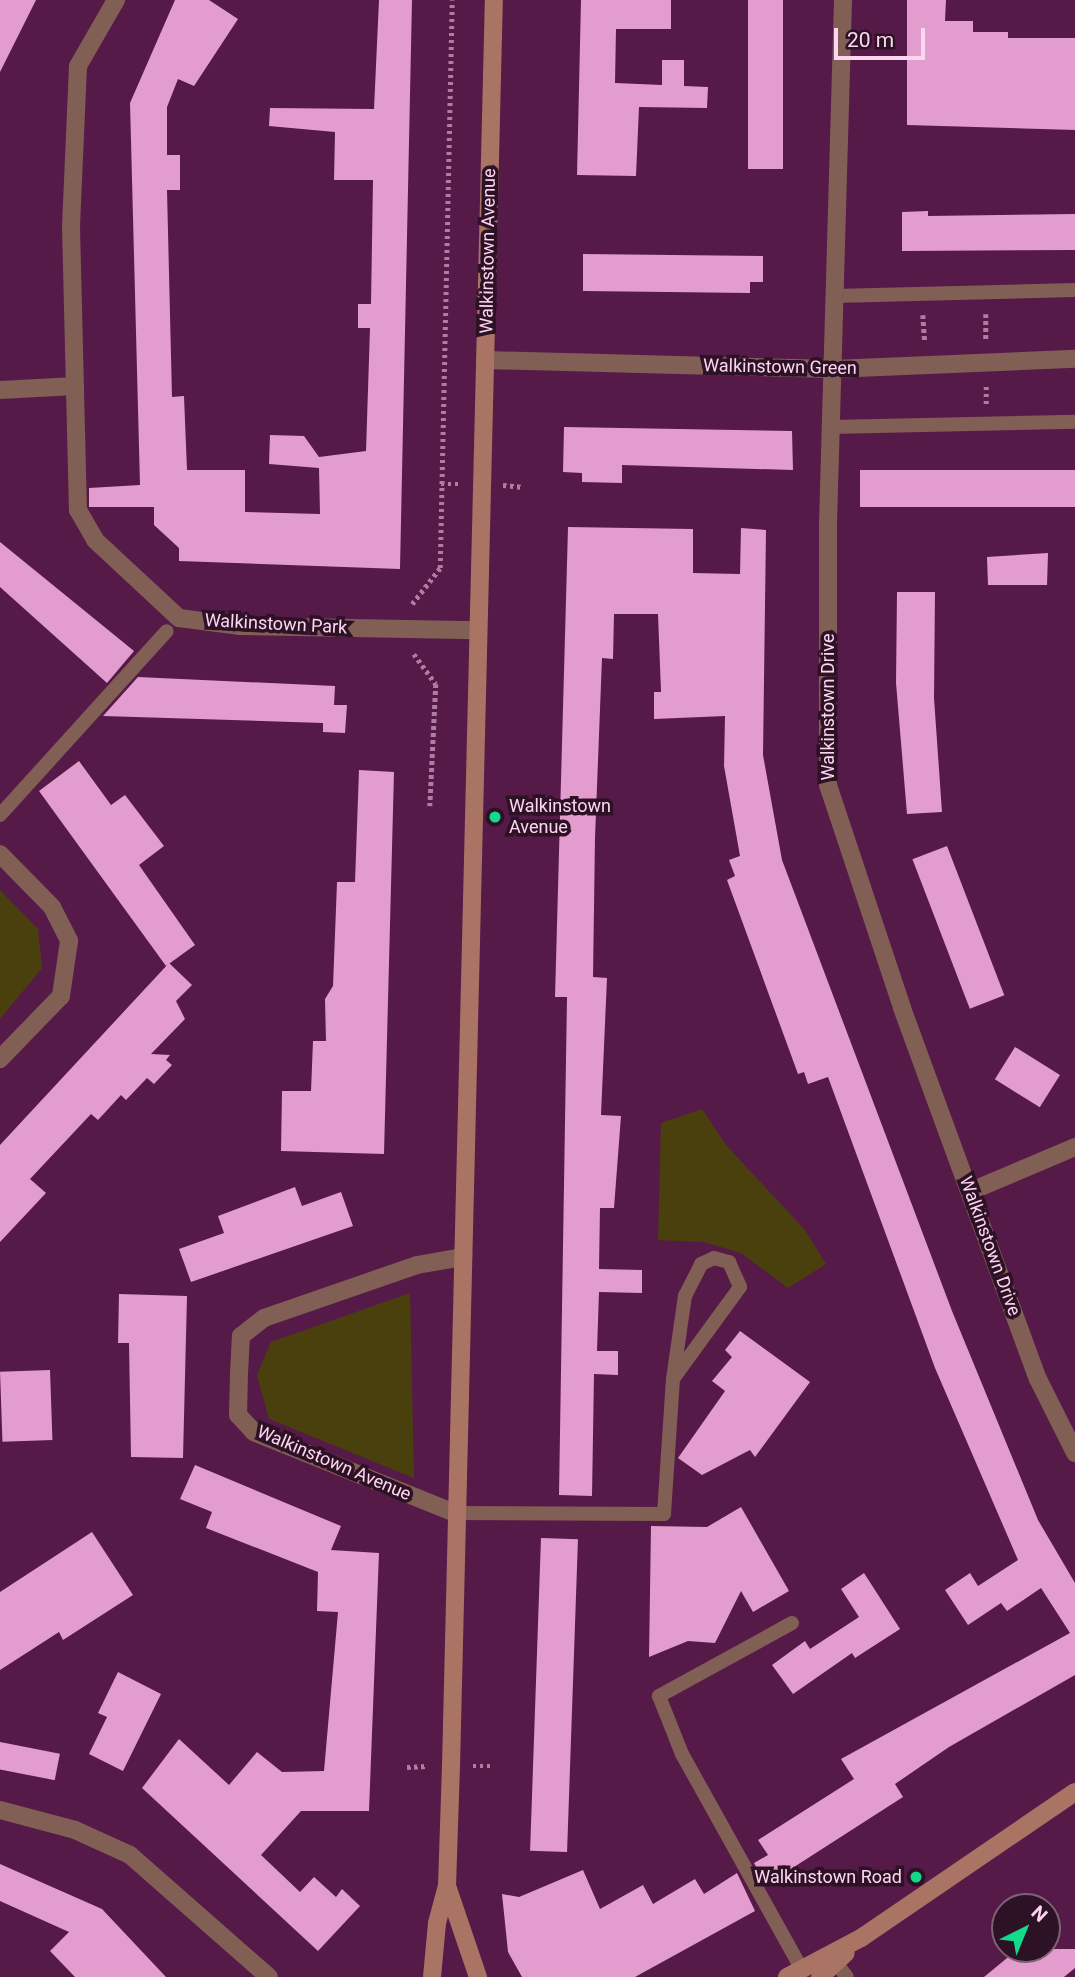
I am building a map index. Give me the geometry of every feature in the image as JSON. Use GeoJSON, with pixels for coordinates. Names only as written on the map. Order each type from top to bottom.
{"type":"FeatureCollection","features":[{"type":"Feature","properties":{"kind":"main road","name":"Walkinstown Avenue"},"geometry":{"type":"LineString","coordinates":[[432,1977],[437,1923],[447,1886],[494,0]]}},
{"type":"Feature","properties":{"kind":"main road"},"geometry":{"type":"LineString","coordinates":[[820,1977],[837,1965],[861,1938],[1075,1792]]}},
{"type":"Feature","properties":{"kind":"main road","name":"Walkinstown Avenue"},"geometry":{"type":"LineString","coordinates":[[447,1886],[478,1977]]}},
{"type":"Feature","properties":{"kind":"main road"},"geometry":{"type":"LineString","coordinates":[[794,1973],[837,1965]]}},
{"type":"Feature","properties":{"kind":"street","name":"Walkinstown Park"},"geometry":{"type":"LineString","coordinates":[[116,0],[78,66],[71,226],[78,510],[94,540],[179,618],[240,626],[477,630]]}},
{"type":"Feature","properties":{"kind":"street","name":"Walkinstown Drive"},"geometry":{"type":"LineString","coordinates":[[843,0],[830,427],[828,785],[902,1008],[1038,1379],[1075,1453]]}},
{"type":"Feature","properties":{"kind":"street","name":"Walkinstown Green"},"geometry":{"type":"LineString","coordinates":[[485,360],[833,369],[1075,359]]}},
{"type":"Feature","properties":{"kind":"street"},"geometry":{"type":"LineString","coordinates":[[0,390],[75,386]]}},
{"type":"Feature","properties":{"kind":"street"},"geometry":{"type":"LineString","coordinates":[[0,854],[52,907],[69,941],[61,996],[0,1059]]}},
{"type":"Feature","properties":{"kind":"street"},"geometry":{"type":"LineString","coordinates":[[971,1191],[1075,1147]]}},
{"type":"Feature","properties":{"kind":"street","name":"Walkinstown Avenue"},"geometry":{"type":"LineString","coordinates":[[455,1513],[254,1432],[238,1415],[239,1373],[241,1336],[264,1318],[417,1265],[463,1257]]}},
{"type":"Feature","properties":{"kind":"street"},"geometry":{"type":"LineString","coordinates":[[0,1810],[75,1830],[130,1855],[269,1977]]}},
{"type":"Feature","properties":{"kind":"lane"},"geometry":{"type":"LineString","coordinates":[[834,296],[1075,290]]}},
{"type":"Feature","properties":{"kind":"lane"},"geometry":{"type":"LineString","coordinates":[[830,427],[1075,422]]}},
{"type":"Feature","properties":{"kind":"lane"},"geometry":{"type":"LineString","coordinates":[[0,815],[167,631]]}},
{"type":"Feature","properties":{"kind":"lane"},"geometry":{"type":"LineString","coordinates":[[455,1513],[664,1514],[673,1378],[691,1278],[701,1264],[714,1258],[729,1262],[738,1275],[735,1297],[673,1378]]}},
{"type":"Feature","properties":{"kind":"lane"},"geometry":{"type":"LineString","coordinates":[[792,1623],[659,1696],[682,1755],[794,1973]]}},
{"type":"Feature","properties":{"kind":"path"},"geometry":{"type":"LineString","coordinates":[[404,611],[425,593],[440,568],[452,0]]}},
{"type":"Feature","properties":{"kind":"path"},"geometry":{"type":"LineString","coordinates":[[922,293],[926,366]]}},
{"type":"Feature","properties":{"kind":"path"},"geometry":{"type":"LineString","coordinates":[[441,484],[461,484]]}},
{"type":"Feature","properties":{"kind":"path"},"geometry":{"type":"LineString","coordinates":[[502,485],[523,487]]}},
{"type":"Feature","properties":{"kind":"path"},"geometry":{"type":"LineString","coordinates":[[410,652],[420,657],[436,684],[430,806]]}},
{"type":"Feature","properties":{"kind":"path"},"geometry":{"type":"LineString","coordinates":[[407,1767],[431,1766]]}},
{"type":"Feature","properties":{"kind":"path"},"geometry":{"type":"LineString","coordinates":[[472,1766],[490,1766]]}},
{"type":"Feature","properties":{"kind":"shaded area"},"geometry":{"type":"Polygon","coordinates":[[[0,890],[38,929],[42,968],[0,1019],[0,890]]]}},
{"type":"Feature","properties":{"kind":"shaded area"},"geometry":{"type":"Polygon","coordinates":[[[702,1109],[726,1145],[805,1230],[826,1264],[788,1288],[741,1253],[704,1242],[658,1240],[661,1123],[702,1109]]]}},
{"type":"Feature","properties":{"kind":"shaded area"},"geometry":{"type":"Polygon","coordinates":[[[410,1293],[414,1478],[269,1419],[257,1375],[271,1342],[410,1293]]]}},
{"type":"Feature","properties":{"kind":"building"},"geometry":{"type":"Polygon","coordinates":[[[0,0],[36,0],[0,72],[0,0]]]}},
{"type":"Feature","properties":{"kind":"building"},"geometry":{"type":"Polygon","coordinates":[[[175,0],[209,0],[238,19],[194,86],[178,79],[167,107],[167,155],[180,155],[180,190],[167,190],[172,397],[184,396],[187,470],[245,470],[245,512],[320,514],[319,468],[269,464],[270,435],[304,436],[319,457],[366,451],[370,328],[358,328],[358,304],[371,304],[373,180],[334,180],[335,132],[269,126],[270,108],[374,109],[379,0],[412,0],[400,569],[179,561],[179,548],[154,525],[154,507],[89,507],[89,488],[140,485],[130,103],[175,0]]]}},
{"type":"Feature","properties":{"kind":"building"},"geometry":{"type":"Polygon","coordinates":[[[581,0],[671,0],[671,29],[616,29],[615,83],[662,85],[662,60],[684,60],[684,86],[708,87],[707,108],[639,107],[636,176],[577,175],[581,0]]]}},
{"type":"Feature","properties":{"kind":"building"},"geometry":{"type":"Polygon","coordinates":[[[748,0],[783,0],[783,169],[748,169],[748,0]]]}},
{"type":"Feature","properties":{"kind":"building"},"geometry":{"type":"Polygon","coordinates":[[[907,0],[946,0],[945,21],[973,21],[973,32],[1008,32],[1008,38],[1075,38],[1075,130],[907,125],[907,0]]]}},
{"type":"Feature","properties":{"kind":"building"},"geometry":{"type":"Polygon","coordinates":[[[928,211],[928,216],[1075,214],[1075,250],[902,251],[902,212],[928,211]]]}},
{"type":"Feature","properties":{"kind":"building"},"geometry":{"type":"Polygon","coordinates":[[[583,254],[763,256],[763,282],[750,282],[750,293],[583,291],[583,254]]]}},
{"type":"Feature","properties":{"kind":"building"},"geometry":{"type":"Polygon","coordinates":[[[564,427],[792,431],[793,470],[622,465],[622,483],[582,482],[582,473],[563,472],[564,427]]]}},
{"type":"Feature","properties":{"kind":"building"},"geometry":{"type":"Polygon","coordinates":[[[860,470],[1075,470],[1075,507],[860,507],[860,470]]]}},
{"type":"Feature","properties":{"kind":"building"},"geometry":{"type":"Polygon","coordinates":[[[568,527],[693,529],[693,573],[740,574],[741,528],[766,530],[763,755],[782,860],[952,1311],[1038,1520],[1075,1583],[1075,1675],[949,1747],[895,1784],[903,1797],[766,1885],[754,1863],[768,1855],[758,1840],[854,1779],[841,1759],[1070,1633],[1041,1588],[1007,1611],[1001,1603],[968,1625],[945,1590],[970,1573],[978,1586],[1018,1560],[935,1368],[828,1077],[808,1084],[804,1072],[798,1074],[727,880],[735,876],[729,860],[740,856],[724,766],[725,716],[654,719],[654,692],[661,692],[658,614],[614,614],[613,659],[602,658],[595,838],[593,977],[607,978],[601,1115],[621,1116],[614,1208],[600,1208],[599,1269],[642,1270],[642,1293],[599,1292],[597,1351],[618,1351],[618,1375],[594,1374],[592,1496],[559,1495],[567,997],[555,997],[568,527]]]}},
{"type":"Feature","properties":{"kind":"building"},"geometry":{"type":"Polygon","coordinates":[[[0,542],[134,651],[107,683],[0,587],[0,542]]]}},
{"type":"Feature","properties":{"kind":"building"},"geometry":{"type":"Polygon","coordinates":[[[1048,553],[1047,585],[988,585],[987,557],[1048,553]]]}},
{"type":"Feature","properties":{"kind":"building"},"geometry":{"type":"Polygon","coordinates":[[[897,592],[935,592],[934,698],[942,812],[907,814],[896,683],[897,592]]]}},
{"type":"Feature","properties":{"kind":"building"},"geometry":{"type":"Polygon","coordinates":[[[138,677],[335,686],[334,705],[347,705],[345,733],[323,732],[323,723],[103,716],[138,677]]]}},
{"type":"Feature","properties":{"kind":"building"},"geometry":{"type":"Polygon","coordinates":[[[79,761],[111,805],[125,795],[164,846],[139,865],[195,945],[166,966],[39,791],[79,761]]]}},
{"type":"Feature","properties":{"kind":"building"},"geometry":{"type":"Polygon","coordinates":[[[359,770],[394,772],[384,1154],[281,1151],[282,1091],[311,1091],[313,1041],[326,1041],[325,999],[333,986],[337,882],[355,882],[359,770]]]}},
{"type":"Feature","properties":{"kind":"building"},"geometry":{"type":"Polygon","coordinates":[[[947,846],[1004,995],[970,1009],[912,859],[947,846]]]}},
{"type":"Feature","properties":{"kind":"building"},"geometry":{"type":"Polygon","coordinates":[[[169,963],[192,985],[176,1001],[185,1019],[151,1054],[170,1055],[166,1060],[172,1065],[154,1084],[147,1078],[126,1100],[121,1095],[98,1120],[91,1114],[30,1179],[46,1193],[0,1242],[0,1145],[169,963]]]}},
{"type":"Feature","properties":{"kind":"building"},"geometry":{"type":"Polygon","coordinates":[[[1015,1047],[1060,1075],[1040,1107],[995,1079],[1015,1047]]]}},
{"type":"Feature","properties":{"kind":"building"},"geometry":{"type":"Polygon","coordinates":[[[295,1187],[302,1206],[341,1192],[353,1226],[191,1282],[179,1249],[224,1233],[218,1216],[295,1187]]]}},
{"type":"Feature","properties":{"kind":"building"},"geometry":{"type":"Polygon","coordinates":[[[119,1294],[187,1296],[183,1458],[131,1457],[129,1343],[118,1343],[119,1294]]]}},
{"type":"Feature","properties":{"kind":"building"},"geometry":{"type":"Polygon","coordinates":[[[740,1331],[810,1382],[755,1457],[750,1450],[702,1475],[678,1458],[725,1391],[712,1381],[732,1357],[725,1350],[740,1331]]]}},
{"type":"Feature","properties":{"kind":"building"},"geometry":{"type":"Polygon","coordinates":[[[50,1370],[52,1440],[2,1442],[0,1372],[50,1370]]]}},
{"type":"Feature","properties":{"kind":"building"},"geometry":{"type":"Polygon","coordinates":[[[195,1465],[341,1526],[331,1550],[379,1553],[369,1811],[301,1811],[261,1855],[300,1892],[314,1877],[336,1897],[342,1889],[360,1906],[318,1951],[142,1788],[179,1739],[229,1785],[257,1752],[282,1772],[324,1771],[338,1612],[317,1611],[318,1572],[206,1528],[212,1512],[180,1499],[195,1465]]]}},
{"type":"Feature","properties":{"kind":"building"},"geometry":{"type":"Polygon","coordinates":[[[741,1507],[789,1591],[753,1612],[741,1591],[715,1643],[688,1641],[649,1657],[651,1526],[707,1527],[741,1507]]]}},
{"type":"Feature","properties":{"kind":"building"},"geometry":{"type":"Polygon","coordinates":[[[92,1532],[133,1595],[63,1640],[59,1632],[0,1670],[0,1592],[92,1532]]]}},
{"type":"Feature","properties":{"kind":"building"},"geometry":{"type":"Polygon","coordinates":[[[541,1538],[578,1539],[567,1852],[530,1851],[541,1538]]]}},
{"type":"Feature","properties":{"kind":"building"},"geometry":{"type":"Polygon","coordinates":[[[864,1573],[900,1629],[855,1658],[852,1653],[793,1694],[772,1665],[805,1641],[810,1649],[859,1617],[841,1589],[864,1573]]]}},
{"type":"Feature","properties":{"kind":"building"},"geometry":{"type":"Polygon","coordinates":[[[118,1672],[161,1694],[123,1771],[89,1754],[107,1717],[98,1713],[118,1672]]]}},
{"type":"Feature","properties":{"kind":"building"},"geometry":{"type":"Polygon","coordinates":[[[0,1742],[60,1754],[55,1780],[0,1770],[0,1742]]]}},
{"type":"Feature","properties":{"kind":"building"},"geometry":{"type":"Polygon","coordinates":[[[0,1864],[102,1909],[166,1977],[75,1977],[50,1951],[69,1932],[0,1901],[0,1864]]]}},
{"type":"Feature","properties":{"kind":"building"},"geometry":{"type":"Polygon","coordinates":[[[583,1870],[600,1909],[643,1885],[653,1904],[695,1879],[704,1894],[737,1873],[755,1911],[635,1977],[522,1977],[508,1952],[502,1894],[519,1897],[583,1870]]]}},
{"type":"Feature","properties":{"kind":"building"},"geometry":{"type":"Polygon","coordinates":[[[1061,1949],[1075,1949],[1075,1968],[1064,1977],[984,1977],[1001,1963],[1061,1963],[1061,1949]]]}},
{"type":"Feature","properties":{"kind":"place","name":"Walkinstown Avenue"},"geometry":{"type":"Point","coordinates":[495,817]}},
{"type":"Feature","properties":{"kind":"place","name":"Walkinstown Road"},"geometry":{"type":"Point","coordinates":[916,1877]}}]}
